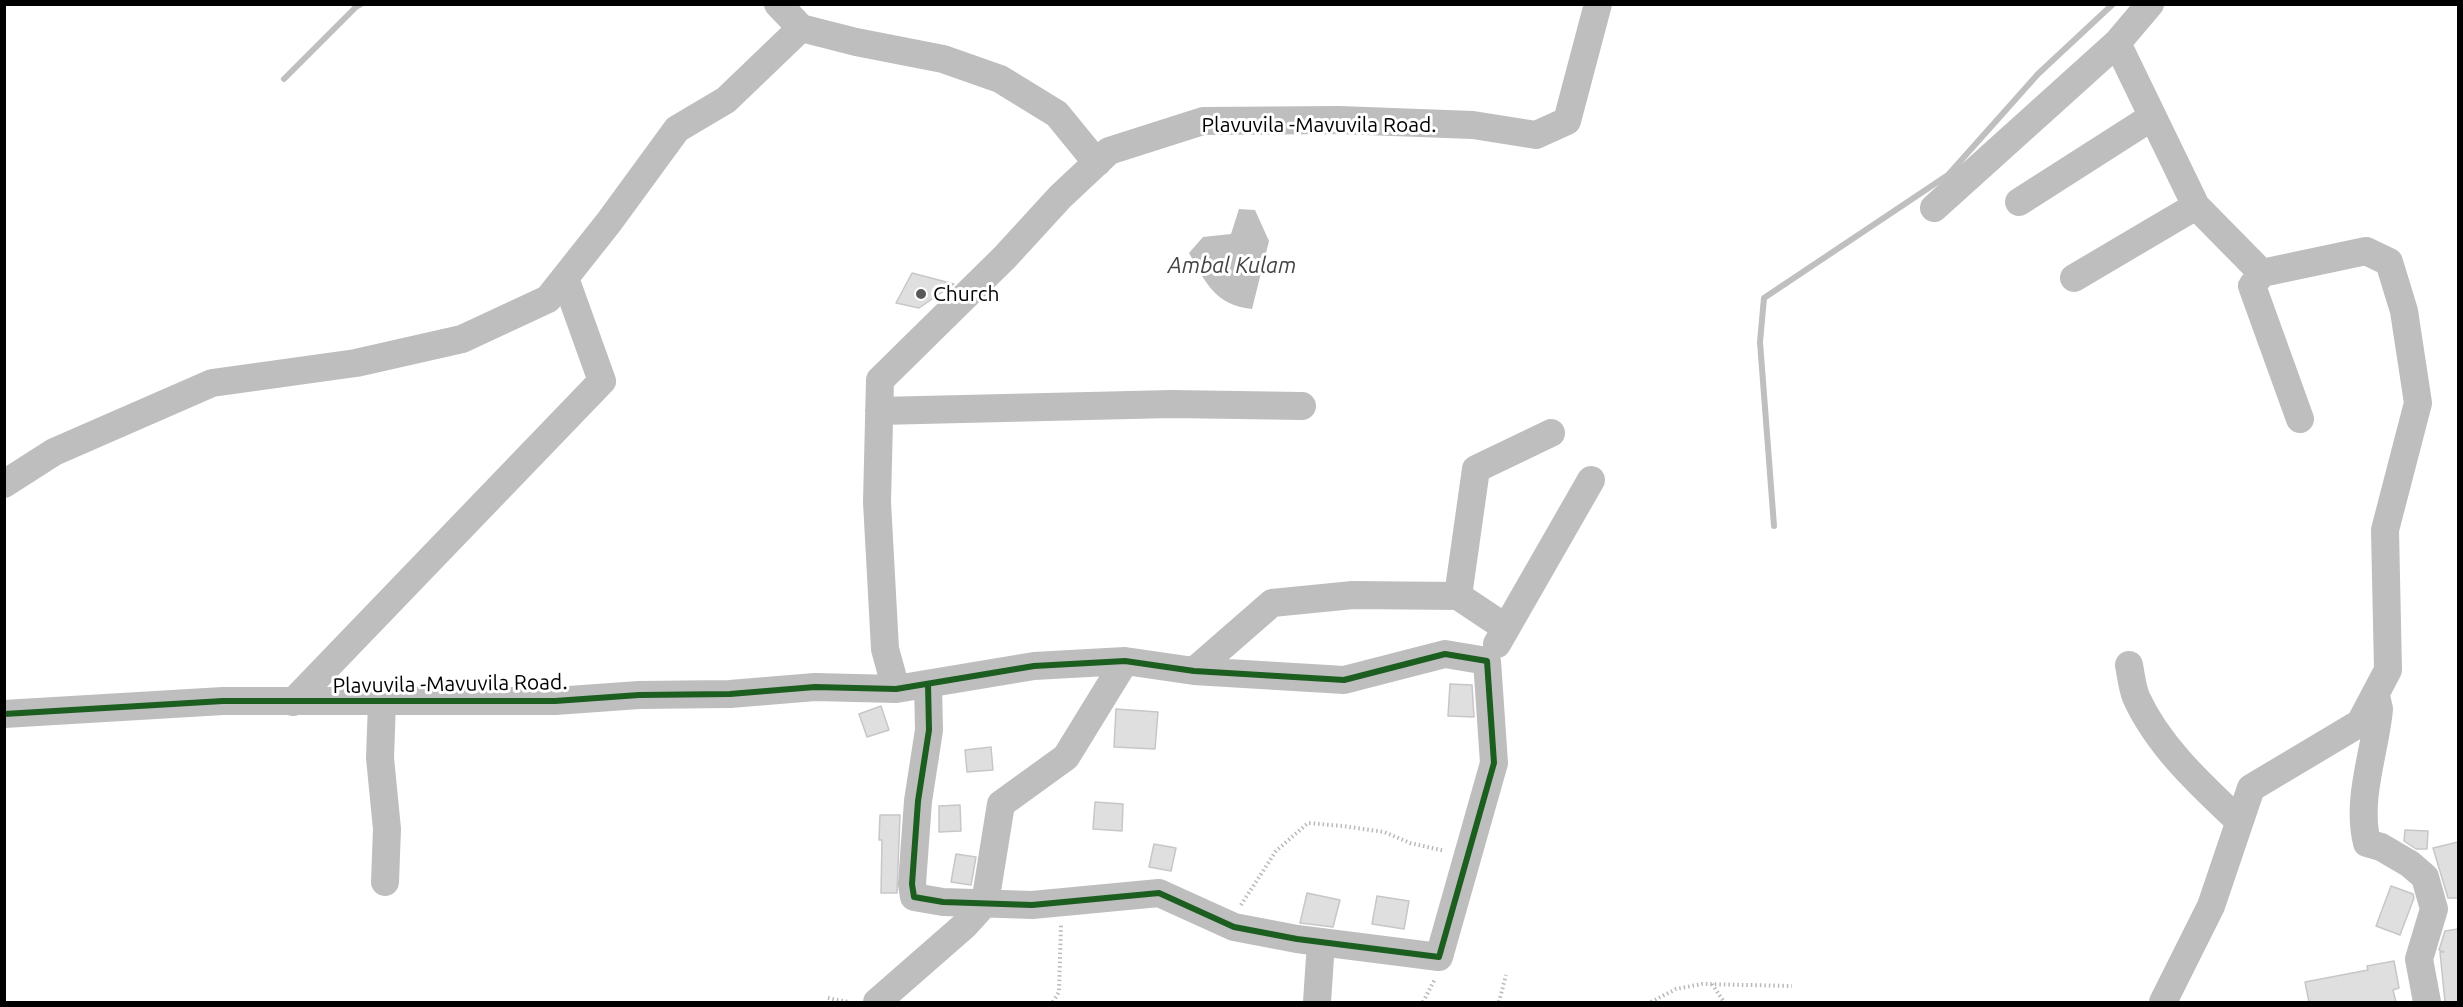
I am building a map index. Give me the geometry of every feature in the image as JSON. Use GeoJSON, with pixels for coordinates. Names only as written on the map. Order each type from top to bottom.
{"type":"FeatureCollection","features":[{"type":"Feature","properties":{"kind":"street"},"geometry":{"type":"LineString","coordinates":[[764,4],[780,23],[856,42],[943,59],[1000,78],[1057,114],[1097,154]]}},
{"type":"Feature","properties":{"kind":"street"},"geometry":{"type":"LineString","coordinates":[[778,4],[801,28]]}},
{"type":"Feature","properties":{"kind":"street","name":"Plavuvila -Mavuvila Road."},"geometry":{"type":"LineString","coordinates":[[4,714],[223,701],[555,701],[639,695],[730,694],[815,687],[896,689],[885,649],[877,502],[880,380],[1005,257],[1097,154],[1203,122],[1339,120],[1473,125],[1536,135],[1567,121],[1598,4]]}},
{"type":"Feature","properties":{"kind":"street"},"geometry":{"type":"LineString","coordinates":[[1934,208],[2117,43],[2150,4]]}},
{"type":"Feature","properties":{"kind":"street"},"geometry":{"type":"LineString","coordinates":[[4,484],[54,452],[212,383],[356,363],[462,339],[548,299],[609,222],[677,129],[726,100],[801,28]]}},
{"type":"Feature","properties":{"kind":"street"},"geometry":{"type":"LineString","coordinates":[[2117,43],[2196,207],[2262,273]]}},
{"type":"Feature","properties":{"kind":"street"},"geometry":{"type":"LineString","coordinates":[[2019,202],[2152,117]]}},
{"type":"Feature","properties":{"kind":"street"},"geometry":{"type":"LineString","coordinates":[[2074,278],[2196,207]]}},
{"type":"Feature","properties":{"kind":"street"},"geometry":{"type":"LineString","coordinates":[[2163,1002],[2211,906],[2251,788],[2360,723],[2388,670],[2385,530],[2418,403],[2404,311],[2389,262],[2366,251],[2262,273],[2252,286],[2300,418]]}},
{"type":"Feature","properties":{"kind":"street"},"geometry":{"type":"LineString","coordinates":[[292,702],[602,381],[564,278]]}},
{"type":"Feature","properties":{"kind":"street"},"geometry":{"type":"LineString","coordinates":[[879,411],[1172,404],[1302,406]]}},
{"type":"Feature","properties":{"kind":"street"},"geometry":{"type":"LineString","coordinates":[[1458,596],[1476,469],[1551,433]]}},
{"type":"Feature","properties":{"kind":"street"},"geometry":{"type":"LineString","coordinates":[[928,684],[930,730],[918,801],[912,895],[943,902],[1032,905],[1159,893],[1228,924],[1321,942],[1439,957],[1494,763],[1487,662],[1591,480]]}},
{"type":"Feature","properties":{"kind":"street"},"geometry":{"type":"LineString","coordinates":[[1194,670],[1272,603],[1353,595],[1458,596],[1506,628]]}},
{"type":"Feature","properties":{"kind":"street"},"geometry":{"type":"LineString","coordinates":[[896,689],[1034,666],[1125,661],[1194,670],[1344,680],[1445,654],[1487,662]]}},
{"type":"Feature","properties":{"kind":"street"},"geometry":{"type":"LineString","coordinates":[[877,1002],[964,926],[985,903],[1001,804],[1066,757],[1125,661]]}},
{"type":"Feature","properties":{"kind":"street"},"geometry":{"type":"LineString","coordinates":[[2129,665],[2136,696],[2159,735],[2191,775],[2240,821]]}},
{"type":"Feature","properties":{"kind":"street"},"geometry":{"type":"LineString","coordinates":[[2375,694],[2379,709],[2363,801],[2364,829],[2367,843],[2381,847],[2410,864],[2425,877],[2434,909],[2419,959],[2427,1002]]}},
{"type":"Feature","properties":{"kind":"street"},"geometry":{"type":"LineString","coordinates":[[382,702],[380,758],[387,829],[385,882]]}},
{"type":"Feature","properties":{"kind":"street"},"geometry":{"type":"LineString","coordinates":[[1317,1002],[1321,942]]}},
{"type":"Feature","properties":{"kind":"path"},"geometry":{"type":"LineString","coordinates":[[1228,924],[1276,851],[1308,823],[1384,832],[1410,843],[1466,856]]}},
{"type":"Feature","properties":{"kind":"path"},"geometry":{"type":"LineString","coordinates":[[1053,1002],[1059,992],[1062,903]]}},
{"type":"Feature","properties":{"kind":"path"},"geometry":{"type":"LineString","coordinates":[[1499,1002],[1506,975]]}},
{"type":"Feature","properties":{"kind":"path"},"geometry":{"type":"LineString","coordinates":[[1651,1002],[1676,989],[1712,984],[1792,986]]}},
{"type":"Feature","properties":{"kind":"path"},"geometry":{"type":"LineString","coordinates":[[1712,984],[1724,1002]]}},
{"type":"Feature","properties":{"kind":"path"},"geometry":{"type":"LineString","coordinates":[[828,999],[848,1002]]}},
{"type":"Feature","properties":{"kind":"water","name":"Ambal Kulam"},"geometry":{"type":"Polygon","coordinates":[[[1239,209],[1255,210],[1269,241],[1252,309],[1229,303],[1213,291],[1189,253],[1203,237],[1231,234],[1239,209]]]}},
{"type":"Feature","properties":{"kind":"building","name":"Church"},"geometry":{"type":"Polygon","coordinates":[[[912,273],[954,284],[919,308],[896,303],[912,273]]]}},
{"type":"Feature","properties":{"kind":"building"},"geometry":{"type":"Polygon","coordinates":[[[1450,684],[1472,685],[1474,717],[1448,716],[1450,684]]]}},
{"type":"Feature","properties":{"kind":"building"},"geometry":{"type":"Polygon","coordinates":[[[881,706],[889,730],[867,737],[859,714],[881,706]]]}},
{"type":"Feature","properties":{"kind":"building"},"geometry":{"type":"Polygon","coordinates":[[[1116,709],[1158,712],[1155,749],[1114,747],[1116,709]]]}},
{"type":"Feature","properties":{"kind":"building"},"geometry":{"type":"Polygon","coordinates":[[[991,747],[993,770],[967,772],[965,750],[991,747]]]}},
{"type":"Feature","properties":{"kind":"building"},"geometry":{"type":"Polygon","coordinates":[[[1095,802],[1123,804],[1122,831],[1093,829],[1095,802]]]}},
{"type":"Feature","properties":{"kind":"building"},"geometry":{"type":"Polygon","coordinates":[[[960,805],[961,831],[939,832],[939,806],[960,805]]]}},
{"type":"Feature","properties":{"kind":"building"},"geometry":{"type":"Polygon","coordinates":[[[880,815],[900,815],[897,893],[881,893],[880,815]]]}},
{"type":"Feature","properties":{"kind":"building"},"geometry":{"type":"Polygon","coordinates":[[[2405,830],[2428,831],[2427,849],[2416,849],[2404,841],[2405,830]]]}},
{"type":"Feature","properties":{"kind":"building"},"geometry":{"type":"Polygon","coordinates":[[[2458,842],[2458,898],[2448,898],[2433,848],[2458,842]]]}},
{"type":"Feature","properties":{"kind":"building"},"geometry":{"type":"Polygon","coordinates":[[[1154,844],[1176,848],[1171,871],[1149,867],[1154,844]]]}},
{"type":"Feature","properties":{"kind":"building"},"geometry":{"type":"Polygon","coordinates":[[[956,854],[976,857],[971,885],[951,882],[956,854]]]}},
{"type":"Feature","properties":{"kind":"building"},"geometry":{"type":"Polygon","coordinates":[[[2391,886],[2413,894],[2414,898],[2400,935],[2376,926],[2391,886]]]}},
{"type":"Feature","properties":{"kind":"building"},"geometry":{"type":"Polygon","coordinates":[[[1307,893],[1340,900],[1333,927],[1300,923],[1307,893]]]}},
{"type":"Feature","properties":{"kind":"building"},"geometry":{"type":"Polygon","coordinates":[[[1377,896],[1409,901],[1404,929],[1372,924],[1377,896]]]}},
{"type":"Feature","properties":{"kind":"building"},"geometry":{"type":"Polygon","coordinates":[[[2458,929],[2458,1002],[2445,1002],[2440,952],[2444,952],[2439,950],[2445,931],[2458,929]]]}},
{"type":"Feature","properties":{"kind":"building"},"geometry":{"type":"Polygon","coordinates":[[[2394,961],[2399,988],[2393,990],[2396,1002],[2309,1002],[2305,982],[2368,970],[2367,966],[2394,961]]]}},
{"type":"Feature","properties":{"kind":"waterway"},"geometry":{"type":"LineString","coordinates":[[284,79],[361,4]]}},
{"type":"Feature","properties":{"kind":"waterway"},"geometry":{"type":"LineString","coordinates":[[1774,526],[1760,342],[1764,298],[1948,175],[2038,74],[2113,4]]}},
{"type":"Feature","properties":{"kind":"cycle path"},"geometry":{"type":"LineString","coordinates":[[4,714],[223,701],[555,701],[639,695],[730,694],[815,687],[896,689],[1034,666],[1125,661],[1194,671],[1344,680],[1445,654],[1487,661],[1494,763],[1439,957],[1297,939],[1234,927],[1159,893],[1032,905],[943,902],[914,897],[912,884],[918,801],[929,730],[928,684]]}},
{"type":"Feature","properties":{"kind":"place","name":"Church"},"geometry":{"type":"Point","coordinates":[921,294]}}]}
